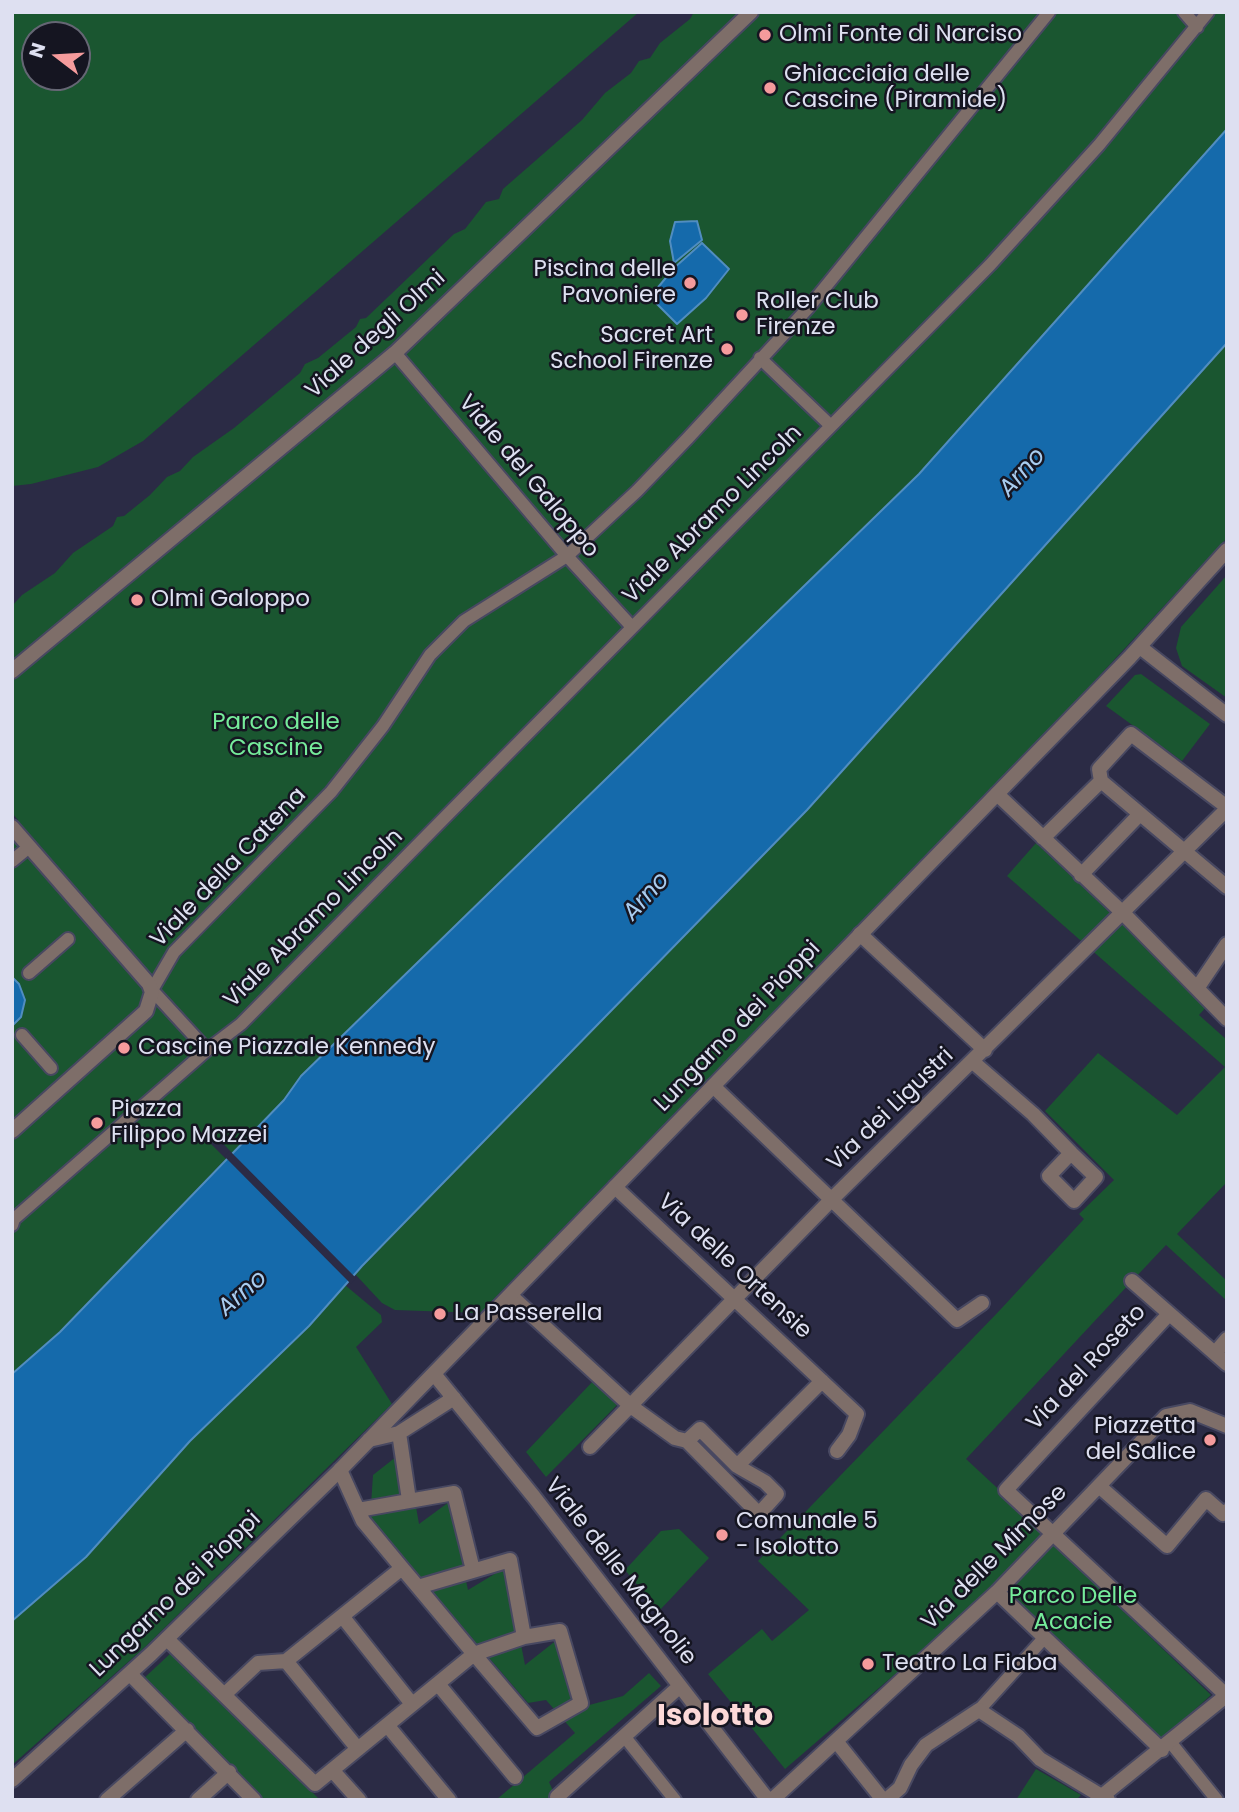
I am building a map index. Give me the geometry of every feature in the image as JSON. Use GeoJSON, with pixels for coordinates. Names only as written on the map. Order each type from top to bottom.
{"type":"FeatureCollection","features":[{"type":"Feature","properties":{"kind":"street","name":"Viale degli Olmi"},"geometry":{"type":"LineString","coordinates":[[12,671],[395,353],[751,12]]}},
{"type":"Feature","properties":{"kind":"street","name":"Viale della Catena"},"geometry":{"type":"LineString","coordinates":[[151,994],[174,952],[331,792],[383,726],[430,655],[464,621],[567,556],[646,482],[809,307],[1049,12]]}},
{"type":"Feature","properties":{"kind":"street"},"geometry":{"type":"LineString","coordinates":[[1184,12],[1197,27]]}},
{"type":"Feature","properties":{"kind":"street","name":"Viale Abramo Lincoln"},"geometry":{"type":"LineString","coordinates":[[13,1220],[207,1049],[230,1032],[831,426],[990,265],[1099,145],[1208,12]]}},
{"type":"Feature","properties":{"kind":"street","name":"Viale del Galoppo"},"geometry":{"type":"LineString","coordinates":[[395,353],[567,556],[632,627]]}},
{"type":"Feature","properties":{"kind":"street"},"geometry":{"type":"LineString","coordinates":[[760,358],[831,426]]}},
{"type":"Feature","properties":{"kind":"street","name":"Lungarno dei Pioppi"},"geometry":{"type":"LineString","coordinates":[[12,1780],[130,1674],[340,1470],[1140,647],[1227,550]]}},
{"type":"Feature","properties":{"kind":"street"},"geometry":{"type":"LineString","coordinates":[[1140,647],[1227,715]]}},
{"type":"Feature","properties":{"kind":"street"},"geometry":{"type":"LineString","coordinates":[[1227,808],[1131,734],[1099,769],[1101,781],[1227,887]]}},
{"type":"Feature","properties":{"kind":"street"},"geometry":{"type":"LineString","coordinates":[[1043,838],[1101,781]]}},
{"type":"Feature","properties":{"kind":"street"},"geometry":{"type":"LineString","coordinates":[[997,794],[1124,914],[1227,1018]]}},
{"type":"Feature","properties":{"kind":"street","name":"Via dei Ligustri"},"geometry":{"type":"LineString","coordinates":[[590,1447],[632,1407],[833,1198],[1124,914],[1182,850],[1227,808]]}},
{"type":"Feature","properties":{"kind":"street"},"geometry":{"type":"LineString","coordinates":[[1081,874],[1140,814]]}},
{"type":"Feature","properties":{"kind":"street"},"geometry":{"type":"LineString","coordinates":[[12,827],[151,994],[207,1049]]}},
{"type":"Feature","properties":{"kind":"street"},"geometry":{"type":"LineString","coordinates":[[12,861],[29,847]]}},
{"type":"Feature","properties":{"kind":"street"},"geometry":{"type":"LineString","coordinates":[[860,934],[985,1050]]}},
{"type":"Feature","properties":{"kind":"street"},"geometry":{"type":"LineString","coordinates":[[29,973],[68,939]]}},
{"type":"Feature","properties":{"kind":"street"},"geometry":{"type":"LineString","coordinates":[[1198,988],[1227,944]]}},
{"type":"Feature","properties":{"kind":"street"},"geometry":{"type":"LineString","coordinates":[[12,1131],[146,1011],[151,994]]}},
{"type":"Feature","properties":{"kind":"street"},"geometry":{"type":"LineString","coordinates":[[22,1035],[51,1068]]}},
{"type":"Feature","properties":{"kind":"street"},"geometry":{"type":"LineString","coordinates":[[973,1062],[1071,1153]]}},
{"type":"Feature","properties":{"kind":"street"},"geometry":{"type":"LineString","coordinates":[[713,1086],[833,1198],[957,1320],[982,1303]]}},
{"type":"Feature","properties":{"kind":"street","name":"Via delle Ortensie"},"geometry":{"type":"LineString","coordinates":[[615,1187],[857,1414],[849,1435],[837,1451]]}},
{"type":"Feature","properties":{"kind":"street","name":"Via del Roseto"},"geometry":{"type":"LineString","coordinates":[[1054,1534],[1006,1490],[1169,1314],[1132,1281]]}},
{"type":"Feature","properties":{"kind":"street"},"geometry":{"type":"LineString","coordinates":[[511,1296],[632,1407],[675,1438],[687,1441],[759,1514],[777,1493],[765,1482],[737,1466],[699,1429],[687,1441]]}},
{"type":"Feature","properties":{"kind":"street"},"geometry":{"type":"LineString","coordinates":[[1169,1314],[1227,1364]]}},
{"type":"Feature","properties":{"kind":"street"},"geometry":{"type":"LineString","coordinates":[[1215,1353],[1227,1339]]}},
{"type":"Feature","properties":{"kind":"street","name":"Viale delle Magnolie"},"geometry":{"type":"LineString","coordinates":[[434,1374],[770,1800]]}},
{"type":"Feature","properties":{"kind":"street"},"geometry":{"type":"LineString","coordinates":[[737,1466],[822,1381]]}},
{"type":"Feature","properties":{"kind":"street"},"geometry":{"type":"LineString","coordinates":[[369,1440],[399,1433],[454,1398]]}},
{"type":"Feature","properties":{"kind":"street","name":"Via delle Mimose"},"geometry":{"type":"LineString","coordinates":[[770,1800],[997,1592],[1166,1416],[1190,1411],[1227,1426]]}},
{"type":"Feature","properties":{"kind":"street"},"geometry":{"type":"LineString","coordinates":[[399,1433],[409,1500]]}},
{"type":"Feature","properties":{"kind":"street"},"geometry":{"type":"LineString","coordinates":[[167,1639],[315,1784],[474,1654],[524,1637],[560,1631],[580,1703],[537,1728],[474,1654],[402,1568],[358,1510],[340,1470]]}},
{"type":"Feature","properties":{"kind":"street"},"geometry":{"type":"LineString","coordinates":[[1099,1486],[1167,1546],[1206,1499],[1223,1514],[1227,1511]]}},
{"type":"Feature","properties":{"kind":"street"},"geometry":{"type":"LineString","coordinates":[[358,1510],[454,1493],[473,1570]]}},
{"type":"Feature","properties":{"kind":"street"},"geometry":{"type":"LineString","coordinates":[[979,1710],[1018,1736],[1040,1759],[1102,1799],[1226,1695],[1054,1534]]}},
{"type":"Feature","properties":{"kind":"street"},"geometry":{"type":"LineString","coordinates":[[418,1587],[510,1560],[524,1637]]}},
{"type":"Feature","properties":{"kind":"street"},"geometry":{"type":"LineString","coordinates":[[225,1694],[258,1663],[286,1661],[402,1568]]}},
{"type":"Feature","properties":{"kind":"street"},"geometry":{"type":"LineString","coordinates":[[997,1592],[1166,1746],[1217,1800]]}},
{"type":"Feature","properties":{"kind":"street"},"geometry":{"type":"LineString","coordinates":[[342,1616],[412,1704]]}},
{"type":"Feature","properties":{"kind":"street"},"geometry":{"type":"LineString","coordinates":[[836,1741],[885,1800],[900,1788],[911,1765],[926,1745],[979,1710],[1045,1637]]}},
{"type":"Feature","properties":{"kind":"street"},"geometry":{"type":"LineString","coordinates":[[286,1661],[358,1749]]}},
{"type":"Feature","properties":{"kind":"street"},"geometry":{"type":"LineString","coordinates":[[130,1674],[254,1800]]}},
{"type":"Feature","properties":{"kind":"street"},"geometry":{"type":"LineString","coordinates":[[438,1684],[515,1777]]}},
{"type":"Feature","properties":{"kind":"street"},"geometry":{"type":"LineString","coordinates":[[557,1797],[680,1686]]}},
{"type":"Feature","properties":{"kind":"street"},"geometry":{"type":"LineString","coordinates":[[387,1725],[449,1800]]}},
{"type":"Feature","properties":{"kind":"street"},"geometry":{"type":"LineString","coordinates":[[107,1800],[187,1730]]}},
{"type":"Feature","properties":{"kind":"street"},"geometry":{"type":"LineString","coordinates":[[624,1736],[675,1800]]}},
{"type":"Feature","properties":{"kind":"street"},"geometry":{"type":"LineString","coordinates":[[332,1770],[359,1800]]}},
{"type":"Feature","properties":{"kind":"street"},"geometry":{"type":"LineString","coordinates":[[198,1800],[229,1772]]}},
{"type":"Feature","properties":{"kind":"green space"},"geometry":{"type":"Polygon","coordinates":[[[12,12],[639,12],[143,441],[98,467],[31,484],[12,486],[12,12]]]}},
{"type":"Feature","properties":{"kind":"green space","name":"Parco delle Cascine"},"geometry":{"type":"Polygon","coordinates":[[[694,12],[1227,12],[1227,129],[919,474],[301,1076],[284,1100],[232,1153],[215,1135],[208,1141],[226,1159],[60,1332],[12,1374],[12,826],[18,820],[12,813],[12,606],[22,595],[55,573],[73,553],[113,526],[117,517],[124,516],[167,477],[180,471],[193,457],[234,428],[300,373],[305,364],[318,358],[356,327],[360,319],[366,318],[454,234],[465,229],[486,202],[499,199],[503,189],[582,120],[605,93],[631,73],[639,61],[650,58],[660,43],[690,19],[694,12]]]}},
{"type":"Feature","properties":{"kind":"green space"},"geometry":{"type":"Polygon","coordinates":[[[1227,342],[1227,538],[1052,727],[480,1313],[395,1310],[382,1303],[355,1274],[807,810],[1227,342]]]}},
{"type":"Feature","properties":{"kind":"green space"},"geometry":{"type":"Polygon","coordinates":[[[1227,575],[1227,698],[1182,666],[1176,648],[1181,627],[1227,575]]]}},
{"type":"Feature","properties":{"kind":"green space"},"geometry":{"type":"Polygon","coordinates":[[[1141,674],[1210,724],[1182,761],[1106,706],[1135,675],[1141,674]]]}},
{"type":"Feature","properties":{"kind":"green space"},"geometry":{"type":"Polygon","coordinates":[[[1036,843],[1208,1005],[1199,1015],[1227,1040],[1227,1182],[1177,1234],[1227,1281],[1227,1301],[1166,1245],[1132,1281],[966,1459],[1049,1536],[995,1588],[785,1769],[708,1674],[762,1629],[772,1641],[809,1610],[758,1561],[1000,1310],[1084,1219],[1079,1214],[1114,1180],[1045,1111],[1098,1053],[1177,1115],[1225,1067],[1007,876],[1036,843]]]}},
{"type":"Feature","properties":{"kind":"green space"},"geometry":{"type":"Polygon","coordinates":[[[345,1285],[381,1315],[382,1322],[356,1347],[392,1404],[145,1647],[12,1765],[12,1621],[86,1557],[189,1442],[309,1326],[345,1285]]]}},
{"type":"Feature","properties":{"kind":"green space"},"geometry":{"type":"Polygon","coordinates":[[[594,1380],[619,1403],[546,1477],[526,1452],[594,1380]]]}},
{"type":"Feature","properties":{"kind":"green space"},"geometry":{"type":"Polygon","coordinates":[[[406,1449],[419,1524],[449,1502],[468,1590],[506,1567],[525,1665],[558,1639],[578,1708],[623,1696],[649,1673],[661,1686],[549,1782],[555,1795],[550,1800],[496,1800],[575,1733],[546,1700],[528,1703],[370,1520],[373,1475],[406,1449]]]}},
{"type":"Feature","properties":{"kind":"green space"},"geometry":{"type":"Polygon","coordinates":[[[679,1529],[709,1558],[659,1611],[625,1570],[661,1531],[679,1529]]]}},
{"type":"Feature","properties":{"kind":"green space","name":"Parco Delle Acacie"},"geometry":{"type":"Polygon","coordinates":[[[1052,1543],[1211,1695],[1161,1740],[1005,1592],[1052,1543]]]}},
{"type":"Feature","properties":{"kind":"green space"},"geometry":{"type":"Polygon","coordinates":[[[172,1652],[320,1800],[257,1800],[142,1680],[172,1652]]]}},
{"type":"Feature","properties":{"kind":"green space"},"geometry":{"type":"Polygon","coordinates":[[[1036,1769],[1081,1795],[1076,1800],[1016,1800],[1036,1769]]]}},
{"type":"Feature","properties":{"kind":"water","name":"Arno"},"geometry":{"type":"Polygon","coordinates":[[[1227,129],[1227,343],[807,810],[362,1266],[309,1326],[190,1441],[86,1557],[12,1621],[12,1374],[60,1332],[284,1100],[301,1076],[919,474],[1227,129]]]}},
{"type":"Feature","properties":{"kind":"water","name":"Piscina delle Pavoniere"},"geometry":{"type":"Polygon","coordinates":[[[697,221],[702,240],[674,263],[670,241],[675,222],[697,221]]]}},
{"type":"Feature","properties":{"kind":"water","name":"Piscina delle Pavoniere"},"geometry":{"type":"Polygon","coordinates":[[[702,243],[729,269],[706,298],[677,324],[650,297],[674,268],[702,243]]]}},
{"type":"Feature","properties":{"kind":"water"},"geometry":{"type":"Polygon","coordinates":[[[12,977],[19,984],[25,1000],[21,1017],[12,1026],[12,977]]]}},
{"type":"Feature","properties":{"kind":"pier"},"geometry":{"type":"Polygon","coordinates":[[[230,1151],[356,1278],[351,1284],[224,1156],[230,1151]]]}},
{"type":"Feature","properties":{"kind":"place","name":"Olmi Fonte di Narciso"},"geometry":{"type":"Point","coordinates":[765,35]}},
{"type":"Feature","properties":{"kind":"place","name":"Ghiacciaia delle Cascine (Piramide)"},"geometry":{"type":"Point","coordinates":[770,88]}},
{"type":"Feature","properties":{"kind":"place","name":"Piscina delle Pavoniere"},"geometry":{"type":"Point","coordinates":[690,283]}},
{"type":"Feature","properties":{"kind":"place","name":"Roller Club Firenze"},"geometry":{"type":"Point","coordinates":[742,315]}},
{"type":"Feature","properties":{"kind":"place","name":"Sacret Art School Firenze"},"geometry":{"type":"Point","coordinates":[727,349]}},
{"type":"Feature","properties":{"kind":"place","name":"Olmi Galoppo"},"geometry":{"type":"Point","coordinates":[137,600]}},
{"type":"Feature","properties":{"kind":"place","name":"Cascine Piazzale Kennedy"},"geometry":{"type":"Point","coordinates":[124,1048]}},
{"type":"Feature","properties":{"kind":"place","name":"Piazza Filippo Mazzei"},"geometry":{"type":"Point","coordinates":[97,1123]}},
{"type":"Feature","properties":{"kind":"place","name":"La Passerella"},"geometry":{"type":"Point","coordinates":[440,1314]}},
{"type":"Feature","properties":{"kind":"place","name":"Piazzetta del Salice"},"geometry":{"type":"Point","coordinates":[1210,1440]}},
{"type":"Feature","properties":{"kind":"place","name":"Comunale 5 - Isolotto"},"geometry":{"type":"Point","coordinates":[722,1535]}},
{"type":"Feature","properties":{"kind":"place","name":"Teatro La Fiaba"},"geometry":{"type":"Point","coordinates":[868,1664]}},
{"type":"Feature","properties":{"kind":"district","name":"Isolotto"},"geometry":{"type":"Point","coordinates":[715,1717]}}]}
